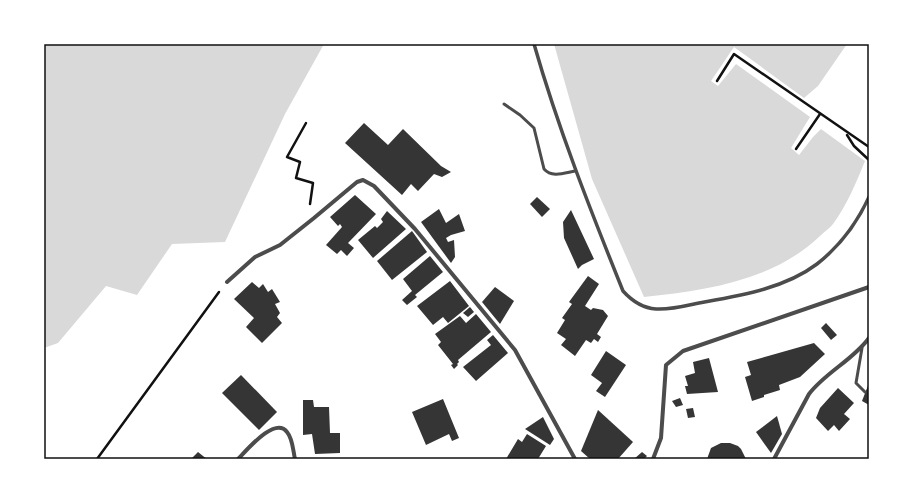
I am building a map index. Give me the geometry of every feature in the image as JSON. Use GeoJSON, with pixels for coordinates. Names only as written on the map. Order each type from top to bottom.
{"type":"FeatureCollection","features":[{"type":"Feature","properties":{"kind":"street"},"geometry":{"type":"LineString","coordinates":[[534,44],[551,102],[575,171],[623,291],[637,304],[657,309],[747,294],[766,289],[800,274],[822,259],[854,226],[869,197]]}},
{"type":"Feature","properties":{"kind":"street"},"geometry":{"type":"LineString","coordinates":[[226,282],[255,257],[280,245],[356,182],[363,180],[369,182],[425,239],[515,350],[575,459]]}},
{"type":"Feature","properties":{"kind":"street"},"geometry":{"type":"LineString","coordinates":[[653,459],[661,438],[666,365],[675,356],[683,351],[869,287]]}},
{"type":"Feature","properties":{"kind":"street"},"geometry":{"type":"LineString","coordinates":[[774,459],[809,394],[816,385],[862,348],[869,338]]}},
{"type":"Feature","properties":{"kind":"street"},"geometry":{"type":"LineString","coordinates":[[238,459],[266,432],[278,428],[284,429],[288,432],[295,459]]}},
{"type":"Feature","properties":{"kind":"lane"},"geometry":{"type":"LineString","coordinates":[[504,104],[520,115],[534,128],[544,169],[548,173],[554,175],[575,171]]}},
{"type":"Feature","properties":{"kind":"lane"},"geometry":{"type":"LineString","coordinates":[[862,348],[856,383],[865,392]]}},
{"type":"Feature","properties":{"kind":"path"},"geometry":{"type":"LineString","coordinates":[[717,81],[734,54],[846,133],[869,147]]}},
{"type":"Feature","properties":{"kind":"path"},"geometry":{"type":"LineString","coordinates":[[796,149],[820,114]]}},
{"type":"Feature","properties":{"kind":"path"},"geometry":{"type":"LineString","coordinates":[[306,123],[287,157],[300,162],[296,178],[313,184],[310,204],[313,207]]}},
{"type":"Feature","properties":{"kind":"path"},"geometry":{"type":"LineString","coordinates":[[846,133],[854,146],[869,160]]}},
{"type":"Feature","properties":{"kind":"path"},"geometry":{"type":"LineString","coordinates":[[97,459],[226,282]]}},
{"type":"Feature","properties":{"kind":"shaded area"},"geometry":{"type":"Polygon","coordinates":[[[44,44],[324,44],[285,114],[225,242],[172,244],[137,295],[106,286],[58,343],[44,348],[44,44]]]}},
{"type":"Feature","properties":{"kind":"shaded area"},"geometry":{"type":"Polygon","coordinates":[[[554,44],[847,44],[818,86],[804,98],[734,47],[711,81],[718,86],[736,64],[810,117],[791,148],[799,155],[821,129],[865,161],[847,202],[832,226],[801,251],[781,264],[738,281],[691,291],[644,297],[592,179],[554,44]]]}},
{"type":"Feature","properties":{"kind":"building"},"geometry":{"type":"Polygon","coordinates":[[[364,123],[388,145],[403,129],[441,166],[451,172],[442,177],[434,174],[418,191],[411,184],[402,195],[345,143],[364,123]]]}},
{"type":"Feature","properties":{"kind":"building"},"geometry":{"type":"Polygon","coordinates":[[[355,195],[376,214],[348,243],[354,248],[347,256],[341,250],[337,254],[326,245],[342,227],[340,224],[338,226],[330,217],[355,195]]]}},
{"type":"Feature","properties":{"kind":"building"},"geometry":{"type":"Polygon","coordinates":[[[537,197],[550,209],[542,217],[530,204],[537,197]]]}},
{"type":"Feature","properties":{"kind":"building"},"geometry":{"type":"Polygon","coordinates":[[[439,209],[446,223],[459,214],[465,231],[446,238],[448,242],[454,240],[455,257],[451,263],[421,222],[439,209]]]}},
{"type":"Feature","properties":{"kind":"building"},"geometry":{"type":"Polygon","coordinates":[[[571,210],[594,259],[582,265],[578,269],[564,238],[563,222],[571,210]]]}},
{"type":"Feature","properties":{"kind":"building"},"geometry":{"type":"Polygon","coordinates":[[[387,211],[406,229],[373,258],[358,240],[375,226],[377,228],[383,222],[381,219],[387,211]]]}},
{"type":"Feature","properties":{"kind":"building"},"geometry":{"type":"Polygon","coordinates":[[[412,231],[427,252],[392,280],[377,261],[412,231]]]}},
{"type":"Feature","properties":{"kind":"building"},"geometry":{"type":"Polygon","coordinates":[[[430,256],[443,272],[415,295],[417,297],[407,305],[402,300],[412,291],[403,279],[430,256]]]}},
{"type":"Feature","properties":{"kind":"building"},"geometry":{"type":"Polygon","coordinates":[[[588,276],[599,284],[585,306],[591,310],[593,308],[603,310],[608,316],[597,334],[601,337],[598,342],[594,339],[591,343],[586,340],[575,356],[561,345],[566,339],[557,333],[565,320],[562,318],[572,304],[569,302],[588,276]]]}},
{"type":"Feature","properties":{"kind":"building"},"geometry":{"type":"Polygon","coordinates":[[[450,281],[469,306],[448,323],[443,317],[433,325],[417,306],[450,281]]]}},
{"type":"Feature","properties":{"kind":"building"},"geometry":{"type":"Polygon","coordinates":[[[252,282],[259,288],[263,284],[268,292],[272,289],[280,302],[275,304],[280,313],[277,317],[282,323],[262,343],[246,327],[254,318],[234,299],[252,282]]]}},
{"type":"Feature","properties":{"kind":"building"},"geometry":{"type":"Polygon","coordinates":[[[495,287],[514,301],[500,324],[482,302],[495,287]]]}},
{"type":"Feature","properties":{"kind":"building"},"geometry":{"type":"Polygon","coordinates":[[[470,307],[474,312],[468,317],[463,313],[470,307]]]}},
{"type":"Feature","properties":{"kind":"building"},"geometry":{"type":"Polygon","coordinates":[[[476,314],[491,332],[458,360],[458,365],[454,369],[451,365],[453,364],[438,345],[441,342],[435,334],[460,316],[466,323],[476,314]]]}},
{"type":"Feature","properties":{"kind":"building"},"geometry":{"type":"Polygon","coordinates":[[[826,323],[837,335],[831,340],[821,328],[826,323]]]}},
{"type":"Feature","properties":{"kind":"building"},"geometry":{"type":"Polygon","coordinates":[[[493,335],[508,353],[476,381],[463,367],[491,345],[487,340],[493,335]]]}},
{"type":"Feature","properties":{"kind":"building"},"geometry":{"type":"Polygon","coordinates":[[[814,343],[825,354],[800,377],[779,385],[780,390],[752,401],[745,377],[751,375],[747,362],[814,343]]]}},
{"type":"Feature","properties":{"kind":"building"},"geometry":{"type":"Polygon","coordinates":[[[606,351],[626,365],[605,397],[596,391],[602,383],[591,375],[606,351]]]}},
{"type":"Feature","properties":{"kind":"building"},"geometry":{"type":"Polygon","coordinates":[[[709,358],[718,392],[687,394],[685,386],[688,386],[685,376],[695,373],[693,362],[709,358]]]}},
{"type":"Feature","properties":{"kind":"building"},"geometry":{"type":"Polygon","coordinates":[[[241,375],[277,412],[259,430],[222,393],[241,375]]]}},
{"type":"Feature","properties":{"kind":"building"},"geometry":{"type":"Polygon","coordinates":[[[869,383],[869,405],[862,401],[869,383]]]}},
{"type":"Feature","properties":{"kind":"building"},"geometry":{"type":"Polygon","coordinates":[[[838,388],[854,403],[844,414],[850,419],[839,431],[834,425],[828,431],[816,418],[820,408],[838,388]]]}},
{"type":"Feature","properties":{"kind":"building"},"geometry":{"type":"Polygon","coordinates":[[[680,398],[683,405],[676,407],[672,401],[680,398]]]}},
{"type":"Feature","properties":{"kind":"building"},"geometry":{"type":"Polygon","coordinates":[[[443,399],[459,438],[452,441],[449,434],[426,445],[412,412],[443,399]]]}},
{"type":"Feature","properties":{"kind":"building"},"geometry":{"type":"Polygon","coordinates":[[[303,400],[313,400],[314,407],[329,407],[330,433],[340,433],[340,453],[315,454],[312,434],[303,435],[303,400]]]}},
{"type":"Feature","properties":{"kind":"building"},"geometry":{"type":"Polygon","coordinates":[[[693,408],[695,417],[688,418],[686,409],[693,408]]]}},
{"type":"Feature","properties":{"kind":"building"},"geometry":{"type":"Polygon","coordinates":[[[598,410],[633,442],[618,459],[590,459],[581,451],[598,410]]]}},
{"type":"Feature","properties":{"kind":"building"},"geometry":{"type":"Polygon","coordinates":[[[777,416],[782,434],[771,453],[756,432],[777,416]]]}},
{"type":"Feature","properties":{"kind":"building"},"geometry":{"type":"Polygon","coordinates":[[[543,417],[554,439],[550,445],[525,429],[543,417]]]}},
{"type":"Feature","properties":{"kind":"building"},"geometry":{"type":"Polygon","coordinates":[[[527,434],[546,446],[538,459],[506,459],[518,439],[522,442],[527,434]]]}},
{"type":"Feature","properties":{"kind":"building"},"geometry":{"type":"Polygon","coordinates":[[[721,443],[730,443],[738,446],[746,459],[707,459],[711,448],[721,443]]]}},
{"type":"Feature","properties":{"kind":"building"},"geometry":{"type":"Polygon","coordinates":[[[198,452],[203,456],[207,459],[191,459],[198,452]]]}},
{"type":"Feature","properties":{"kind":"building"},"geometry":{"type":"Polygon","coordinates":[[[642,452],[647,456],[644,459],[634,459],[642,452]]]}}]}
